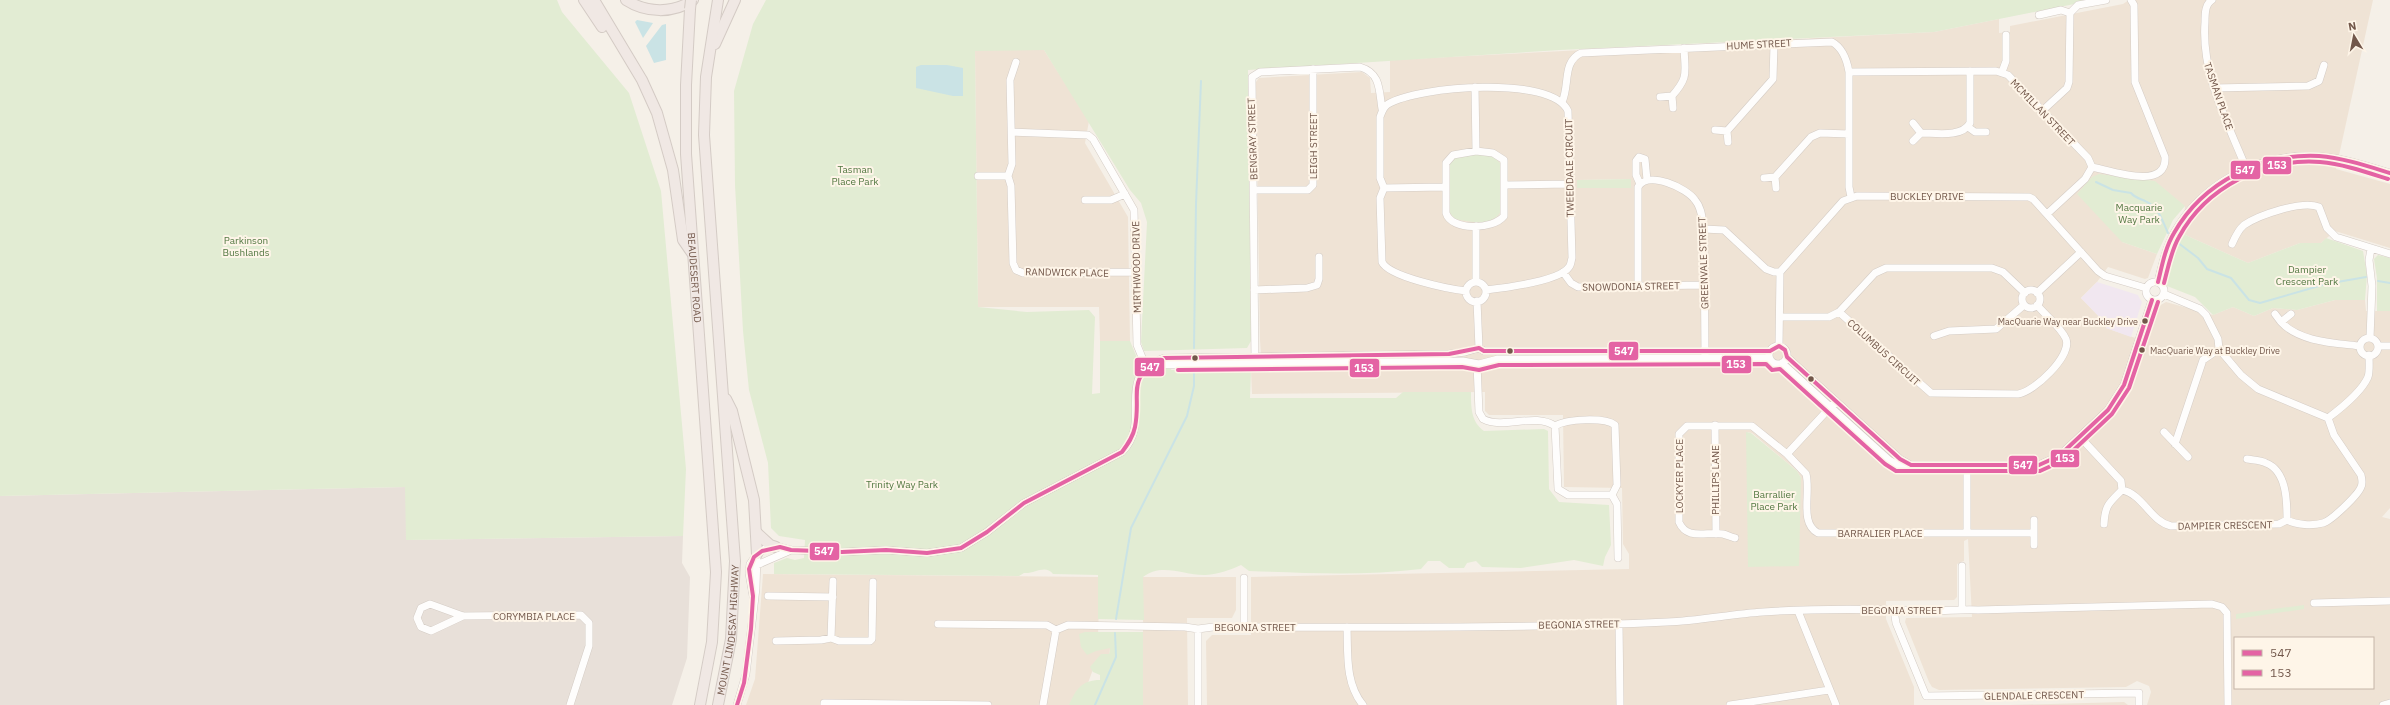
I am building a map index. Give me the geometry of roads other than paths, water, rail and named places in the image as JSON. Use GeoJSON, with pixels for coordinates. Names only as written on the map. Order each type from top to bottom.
{"type":"FeatureCollection","features":[{"type":"Feature","properties":{"kind":"highway"},"geometry":{"type":"LineString","coordinates":[[584,0],[608,34],[622,46]]}},
{"type":"Feature","properties":{"kind":"highway"},"geometry":{"type":"LineString","coordinates":[[594,0],[642,80],[657,113],[672,170],[683,240],[693,254]]}},
{"type":"Feature","properties":{"kind":"highway"},"geometry":{"type":"LineString","coordinates":[[626,0],[646,9],[660,10],[679,7],[691,3]]}},
{"type":"Feature","properties":{"kind":"highway","name":"BEAUDESERT ROAD"},"geometry":{"type":"LineString","coordinates":[[718,0],[706,77],[705,157],[735,554]]}},
{"type":"Feature","properties":{"kind":"highway"},"geometry":{"type":"LineString","coordinates":[[706,77],[718,35],[735,0]]}},
{"type":"Feature","properties":{"kind":"highway","name":"BEAUDESERT ROAD"},"geometry":{"type":"LineString","coordinates":[[691,3],[687,56],[686,117],[693,254],[715,554]]}},
{"type":"Feature","properties":{"kind":"highway"},"geometry":{"type":"LineString","coordinates":[[724,396],[732,411],[752,492],[757,533],[757,554]]}},
{"type":"Feature","properties":{"kind":"highway"},"geometry":{"type":"LineString","coordinates":[[757,533],[770,545],[776,547]]}},
{"type":"Feature","properties":{"kind":"highway","name":"MOUNT LINDESAY HIGHWAY"},"geometry":{"type":"LineString","coordinates":[[700,705],[709,665],[714,621],[715,554]]}},
{"type":"Feature","properties":{"kind":"highway","name":"MOUNT LINDESAY HIGHWAY"},"geometry":{"type":"LineString","coordinates":[[720,702],[733,618],[735,554]]}},
{"type":"Feature","properties":{"kind":"street"},"geometry":{"type":"LineString","coordinates":[[2041,112],[2067,88],[2069,82],[2070,13],[2078,5],[2106,0]]}},
{"type":"Feature","properties":{"kind":"street"},"geometry":{"type":"LineString","coordinates":[[2047,214],[2085,179],[2092,167],[2147,177],[2159,173],[2166,164],[2166,157],[2135,82],[2134,6],[2131,0]]}},
{"type":"Feature","properties":{"kind":"street","name":"TASMAN PLACE"},"geometry":{"type":"LineString","coordinates":[[2212,0],[2206,10],[2204,34],[2206,59],[2214,88],[2246,168]]}},
{"type":"Feature","properties":{"kind":"street"},"geometry":{"type":"LineString","coordinates":[[2039,15],[2061,10],[2070,13]]}},
{"type":"Feature","properties":{"kind":"street"},"geometry":{"type":"LineString","coordinates":[[2002,72],[2006,61],[2006,35]]}},
{"type":"Feature","properties":{"kind":"street","name":"HUME STREET"},"geometry":{"type":"LineString","coordinates":[[1562,102],[1567,88],[1568,67],[1575,56],[1581,54],[1832,42],[1840,48],[1845,56],[1849,72],[1849,187],[1851,197]]}},
{"type":"Feature","properties":{"kind":"street"},"geometry":{"type":"LineString","coordinates":[[1728,142],[1727,131],[1773,79],[1774,44]]}},
{"type":"Feature","properties":{"kind":"street"},"geometry":{"type":"LineString","coordinates":[[1673,108],[1672,96],[1683,84],[1685,78],[1684,48]]}},
{"type":"Feature","properties":{"kind":"street","name":"RANDWICK PLACE"},"geometry":{"type":"LineString","coordinates":[[1016,62],[1010,80],[1012,164],[1008,176],[1011,186],[1013,263],[1016,270],[1023,273],[1136,272]]}},
{"type":"Feature","properties":{"kind":"street"},"geometry":{"type":"LineString","coordinates":[[2214,88],[2308,86],[2319,81],[2324,66]]}},
{"type":"Feature","properties":{"kind":"street","name":"BENGRAY STREET"},"geometry":{"type":"LineString","coordinates":[[1255,360],[1254,190],[1250,81],[1252,77],[1260,72],[1360,67],[1369,70],[1378,81],[1382,109]]}},
{"type":"Feature","properties":{"kind":"street","name":"LEIGH STREET"},"geometry":{"type":"LineString","coordinates":[[1254,190],[1308,190],[1312,185],[1313,69]]}},
{"type":"Feature","properties":{"kind":"street"},"geometry":{"type":"LineString","coordinates":[[1913,141],[1921,133],[1956,133],[1968,127],[1970,123],[1970,71]]}},
{"type":"Feature","properties":{"kind":"street","name":"MCMILLAN STREET"},"geometry":{"type":"LineString","coordinates":[[1849,72],[2002,72],[2008,75],[2041,112],[2088,158],[2092,167]]}},
{"type":"Feature","properties":{"kind":"street"},"geometry":{"type":"LineString","coordinates":[[1475,87],[1476,151]]}},
{"type":"Feature","properties":{"kind":"street"},"geometry":{"type":"LineString","coordinates":[[1466,291],[1417,280],[1384,267],[1381,256],[1380,198],[1384,188],[1380,178],[1380,117],[1382,109],[1388,104],[1431,91],[1475,87],[1523,91],[1562,102]]}},
{"type":"Feature","properties":{"kind":"street"},"geometry":{"type":"LineString","coordinates":[[1660,96],[1672,96]]}},
{"type":"Feature","properties":{"kind":"street","name":"TWEEDDALE CIRCUIT"},"geometry":{"type":"LineString","coordinates":[[1562,102],[1568,111],[1572,258],[1570,267],[1563,272]]}},
{"type":"Feature","properties":{"kind":"street"},"geometry":{"type":"LineString","coordinates":[[1913,123],[1921,133]]}},
{"type":"Feature","properties":{"kind":"street"},"geometry":{"type":"LineString","coordinates":[[1968,127],[1975,132],[1986,132]]}},
{"type":"Feature","properties":{"kind":"street"},"geometry":{"type":"LineString","coordinates":[[1716,130],[1727,131]]}},
{"type":"Feature","properties":{"kind":"street","name":"MIRTHWOOD DRIVE"},"geometry":{"type":"LineString","coordinates":[[1012,132],[1088,135],[1093,140],[1134,210],[1137,345],[1146,367]]}},
{"type":"Feature","properties":{"kind":"street"},"geometry":{"type":"LineString","coordinates":[[1764,178],[1775,177],[1812,137],[1820,133],[1849,134]]}},
{"type":"Feature","properties":{"kind":"street"},"geometry":{"type":"LineString","coordinates":[[1476,151],[1493,153],[1504,160],[1505,185],[1504,216],[1495,223],[1476,226],[1453,222],[1448,219],[1445,187],[1447,159],[1459,153],[1476,151]]}},
{"type":"Feature","properties":{"kind":"street"},"geometry":{"type":"LineString","coordinates":[[2158,282],[2167,248],[2180,223],[2215,187],[2246,168],[2272,160],[2311,156],[2348,161],[2390,174]]}},
{"type":"Feature","properties":{"kind":"street"},"geometry":{"type":"LineString","coordinates":[[1638,287],[1637,192],[1640,184],[1647,180],[1645,159],[1639,157],[1636,161],[1636,175],[1640,184]]}},
{"type":"Feature","properties":{"kind":"street"},"geometry":{"type":"LineString","coordinates":[[978,176],[1008,176]]}},
{"type":"Feature","properties":{"kind":"street"},"geometry":{"type":"LineString","coordinates":[[1775,177],[1776,188]]}},
{"type":"Feature","properties":{"kind":"street","name":"GREENVALE STREET"},"geometry":{"type":"LineString","coordinates":[[1647,180],[1664,181],[1687,192],[1695,199],[1702,212],[1704,229],[1705,354]]}},
{"type":"Feature","properties":{"kind":"street"},"geometry":{"type":"LineString","coordinates":[[1505,185],[1570,184]]}},
{"type":"Feature","properties":{"kind":"street"},"geometry":{"type":"LineString","coordinates":[[1384,188],[1445,187]]}},
{"type":"Feature","properties":{"kind":"street"},"geometry":{"type":"LineString","coordinates":[[1085,200],[1111,200],[1124,194]]}},
{"type":"Feature","properties":{"kind":"street","name":"BUCKLEY DRIVE"},"geometry":{"type":"LineString","coordinates":[[1851,197],[2024,196],[2033,199],[2098,272],[2105,276],[2146,288]]}},
{"type":"Feature","properties":{"kind":"street"},"geometry":{"type":"LineString","coordinates":[[757,554],[765,549],[776,547],[791,550],[842,552],[886,550],[927,553],[944,552],[967,545],[987,532],[1024,503],[1068,478],[1113,458],[1129,445],[1135,428],[1136,386],[1140,374],[1146,367],[1157,364],[1449,354],[1478,350],[1769,354],[1779,346],[1780,272],[1843,201],[1851,197]]}},
{"type":"Feature","properties":{"kind":"street"},"geometry":{"type":"LineString","coordinates":[[2232,244],[2237,233],[2244,226],[2270,213],[2309,204],[2319,206],[2330,233],[2390,254]]}},
{"type":"Feature","properties":{"kind":"street"},"geometry":{"type":"LineString","coordinates":[[1476,226],[1476,282]]}},
{"type":"Feature","properties":{"kind":"street"},"geometry":{"type":"LineString","coordinates":[[1704,229],[1724,230],[1766,269],[1774,272],[1780,272]]}},
{"type":"Feature","properties":{"kind":"street"},"geometry":{"type":"LineString","coordinates":[[2370,248],[2369,260],[2372,286],[2370,338]]}},
{"type":"Feature","properties":{"kind":"street"},"geometry":{"type":"LineString","coordinates":[[2037,293],[2081,252]]}},
{"type":"Feature","properties":{"kind":"street"},"geometry":{"type":"LineString","coordinates":[[1254,290],[1307,288],[1317,285],[1319,279],[1319,256]]}},
{"type":"Feature","properties":{"kind":"street","name":"COLUMBUS CIRCUIT"},"geometry":{"type":"LineString","coordinates":[[2025,293],[2003,272],[1992,268],[1886,268],[1875,273],[1839,312],[1931,393],[2018,394],[2029,391],[2059,362],[2066,345],[2065,337],[2037,305]]}},
{"type":"Feature","properties":{"kind":"street"},"geometry":{"type":"LineString","coordinates":[[1486,290],[1524,285],[1563,272]]}},
{"type":"Feature","properties":{"kind":"street","name":"SNOWDONIA STREET"},"geometry":{"type":"LineString","coordinates":[[1563,272],[1571,283],[1578,287],[1704,285]]}},
{"type":"Feature","properties":{"kind":"street"},"geometry":{"type":"LineString","coordinates":[[1466,291],[1470,284],[1476,282],[1481,283],[1486,290]]}},
{"type":"Feature","properties":{"kind":"street"},"geometry":{"type":"LineString","coordinates":[[2152,300],[2147,296],[2146,288],[2150,283],[2158,282]]}},
{"type":"Feature","properties":{"kind":"street"},"geometry":{"type":"LineString","coordinates":[[2158,282],[2162,285],[2164,294]]}},
{"type":"Feature","properties":{"kind":"street"},"geometry":{"type":"LineString","coordinates":[[1466,291],[1469,299],[1477,301],[1483,299],[1486,290]]}},
{"type":"Feature","properties":{"kind":"street"},"geometry":{"type":"LineString","coordinates":[[2030,290],[2037,293],[2040,298],[2037,305],[2032,308],[2024,305],[2022,300],[2025,293],[2030,290]]}},
{"type":"Feature","properties":{"kind":"street"},"geometry":{"type":"LineString","coordinates":[[2152,300],[2160,298],[2164,294]]}},
{"type":"Feature","properties":{"kind":"street"},"geometry":{"type":"LineString","coordinates":[[2164,294],[2200,309],[2206,315],[2218,340],[2219,349],[2241,375],[2258,388],[2328,418],[2344,406],[2365,382],[2369,372],[2369,355]]}},
{"type":"Feature","properties":{"kind":"street"},"geometry":{"type":"LineString","coordinates":[[1784,360],[1833,404],[1900,459],[1911,465],[2039,465],[2059,456],[2108,410],[2124,385],[2152,300]]}},
{"type":"Feature","properties":{"kind":"street"},"geometry":{"type":"LineString","coordinates":[[1477,301],[1478,350],[1486,358],[1477,363]]}},
{"type":"Feature","properties":{"kind":"street"},"geometry":{"type":"LineString","coordinates":[[1934,336],[1949,331],[1996,329],[2024,305]]}},
{"type":"Feature","properties":{"kind":"street"},"geometry":{"type":"LineString","coordinates":[[1780,316],[1828,317],[1839,312]]}},
{"type":"Feature","properties":{"kind":"street"},"geometry":{"type":"LineString","coordinates":[[2275,314],[2287,329],[2319,341],[2360,346]]}},
{"type":"Feature","properties":{"kind":"street"},"geometry":{"type":"LineString","coordinates":[[2281,322],[2291,314]]}},
{"type":"Feature","properties":{"kind":"street"},"geometry":{"type":"LineString","coordinates":[[2360,346],[2364,339],[2370,338],[2374,340],[2378,346]]}},
{"type":"Feature","properties":{"kind":"street"},"geometry":{"type":"LineString","coordinates":[[1779,346],[1785,350],[1784,360]]}},
{"type":"Feature","properties":{"kind":"street"},"geometry":{"type":"LineString","coordinates":[[2360,346],[2362,351],[2369,355]]}},
{"type":"Feature","properties":{"kind":"street"},"geometry":{"type":"LineString","coordinates":[[2378,346],[2390,346]]}},
{"type":"Feature","properties":{"kind":"street"},"geometry":{"type":"LineString","coordinates":[[2369,355],[2376,352],[2378,346]]}},
{"type":"Feature","properties":{"kind":"street"},"geometry":{"type":"LineString","coordinates":[[2175,444],[2203,360],[2219,349]]}},
{"type":"Feature","properties":{"kind":"street"},"geometry":{"type":"LineString","coordinates":[[1478,350],[1470,357],[1477,363],[1479,412],[1483,419],[1494,422],[1544,421],[1555,426]]}},
{"type":"Feature","properties":{"kind":"street"},"geometry":{"type":"LineString","coordinates":[[1255,360],[1477,363],[1498,359],[1705,354]]}},
{"type":"Feature","properties":{"kind":"street"},"geometry":{"type":"LineString","coordinates":[[1769,354],[1774,364],[1784,360]]}},
{"type":"Feature","properties":{"kind":"street"},"geometry":{"type":"LineString","coordinates":[[1786,454],[1833,404]]}},
{"type":"Feature","properties":{"kind":"street","name":"DAMPIER CRESCENT"},"geometry":{"type":"LineString","coordinates":[[2122,490],[2131,491],[2160,522],[2171,526],[2279,524],[2287,520],[2296,524],[2326,522],[2360,489],[2362,482],[2360,475],[2334,435],[2328,418]]}},
{"type":"Feature","properties":{"kind":"street"},"geometry":{"type":"LineString","coordinates":[[1555,426],[1561,422],[1572,421],[1610,421],[1615,425],[1617,485],[1612,495]]}},
{"type":"Feature","properties":{"kind":"street","name":"PHILLIPS LANE"},"geometry":{"type":"LineString","coordinates":[[1715,425],[1716,534]]}},
{"type":"Feature","properties":{"kind":"street"},"geometry":{"type":"LineString","coordinates":[[1555,426],[1558,489],[1568,495],[1612,495]]}},
{"type":"Feature","properties":{"kind":"street","name":"LOCKYER PLACE"},"geometry":{"type":"LineString","coordinates":[[1735,538],[1716,534],[1690,534],[1681,528],[1678,522],[1679,434],[1687,426],[1752,426],[1786,454]]}},
{"type":"Feature","properties":{"kind":"street"},"geometry":{"type":"LineString","coordinates":[[2164,432],[2188,457]]}},
{"type":"Feature","properties":{"kind":"street"},"geometry":{"type":"LineString","coordinates":[[2080,437],[2122,481],[2122,490],[2107,505],[2104,524]]}},
{"type":"Feature","properties":{"kind":"street","name":"BARRALIER PLACE"},"geometry":{"type":"LineString","coordinates":[[1786,454],[1806,474],[1808,522],[1811,529],[1818,533],[2034,533]]}},
{"type":"Feature","properties":{"kind":"street"},"geometry":{"type":"LineString","coordinates":[[2247,459],[2265,462],[2274,468],[2287,494],[2287,520]]}},
{"type":"Feature","properties":{"kind":"street"},"geometry":{"type":"LineString","coordinates":[[1966,533],[1967,465]]}},
{"type":"Feature","properties":{"kind":"street"},"geometry":{"type":"LineString","coordinates":[[1612,495],[1617,504],[1618,558]]}},
{"type":"Feature","properties":{"kind":"street"},"geometry":{"type":"LineString","coordinates":[[2034,520],[2034,545]]}},
{"type":"Feature","properties":{"kind":"street"},"geometry":{"type":"LineString","coordinates":[[757,565],[791,550]]}},
{"type":"Feature","properties":{"kind":"street","name":"MOUNT LINDESAY HIGHWAY"},"geometry":{"type":"LineString","coordinates":[[737,705],[746,674],[757,554]]}},
{"type":"Feature","properties":{"kind":"street","name":"MOUNT LINDESAY HIGHWAY"},"geometry":{"type":"LineString","coordinates":[[753,596],[749,573],[750,564],[757,554]]}},
{"type":"Feature","properties":{"kind":"street"},"geometry":{"type":"LineString","coordinates":[[1962,566],[1962,609]]}},
{"type":"Feature","properties":{"kind":"street"},"geometry":{"type":"LineString","coordinates":[[1244,578],[1244,627]]}},
{"type":"Feature","properties":{"kind":"street"},"geometry":{"type":"LineString","coordinates":[[831,638],[833,581]]}},
{"type":"Feature","properties":{"kind":"street"},"geometry":{"type":"LineString","coordinates":[[776,641],[821,640],[831,638],[839,641],[870,641],[872,639],[873,582]]}},
{"type":"Feature","properties":{"kind":"street"},"geometry":{"type":"LineString","coordinates":[[768,596],[833,597]]}},
{"type":"Feature","properties":{"kind":"street"},"geometry":{"type":"LineString","coordinates":[[2314,603],[2390,602]]}},
{"type":"Feature","properties":{"kind":"street","name":"CORYMBIA PLACE"},"geometry":{"type":"LineString","coordinates":[[462,616],[431,631],[422,627],[417,618],[421,608],[430,604],[462,616],[582,616],[590,623],[589,646],[570,705]]}},
{"type":"Feature","properties":{"kind":"street","name":"BEGONIA STREET"},"geometry":{"type":"LineString","coordinates":[[938,624],[1047,625],[1056,630],[1068,625],[1185,627],[1198,629],[1244,627],[1619,623],[1670,622],[1764,612],[1894,610],[1942,611],[1962,609],[1978,610],[2212,604],[2222,607],[2227,613],[2228,705]]}},
{"type":"Feature","properties":{"kind":"street","name":"GLENDALE CRESCENT"},"geometry":{"type":"LineString","coordinates":[[1894,610],[1896,623],[1926,696],[2138,693],[2139,705]]}},
{"type":"Feature","properties":{"kind":"street"},"geometry":{"type":"LineString","coordinates":[[1798,611],[1836,705]]}},
{"type":"Feature","properties":{"kind":"street"},"geometry":{"type":"LineString","coordinates":[[1619,623],[1620,705]]}},
{"type":"Feature","properties":{"kind":"street"},"geometry":{"type":"LineString","coordinates":[[1347,627],[1349,676],[1353,688],[1363,705]]}},
{"type":"Feature","properties":{"kind":"street"},"geometry":{"type":"LineString","coordinates":[[1198,629],[1198,705]]}},
{"type":"Feature","properties":{"kind":"street"},"geometry":{"type":"LineString","coordinates":[[1043,705],[1056,630]]}},
{"type":"Feature","properties":{"kind":"street"},"geometry":{"type":"LineString","coordinates":[[1730,705],[1829,690]]}},
{"type":"Feature","properties":{"kind":"street"},"geometry":{"type":"LineString","coordinates":[[824,705],[824,703],[988,705]]}},
{"type":"Feature","properties":{"kind":"street"},"geometry":{"type":"LineString","coordinates":[[2383,705],[2390,703]]}},
{"type":"Feature","properties":{"kind":"water"},"geometry":{"type":"Polygon","coordinates":[[[637,20],[653,23],[643,38],[635,22],[637,20]]]}},
{"type":"Feature","properties":{"kind":"water"},"geometry":{"type":"Polygon","coordinates":[[[666,24],[666,60],[654,63],[646,46],[662,25],[666,24]]]}},
{"type":"Feature","properties":{"kind":"water"},"geometry":{"type":"Polygon","coordinates":[[[921,65],[947,65],[963,68],[963,96],[953,96],[916,88],[916,67],[921,65]]]}},
{"type":"Feature","properties":{"kind":"waterway"},"geometry":{"type":"LineString","coordinates":[[1194,348],[1196,204],[1201,81]]}},
{"type":"Feature","properties":{"kind":"waterway"},"geometry":{"type":"LineString","coordinates":[[2096,182],[2113,190],[2131,193],[2151,205],[2160,216],[2168,233]]}},
{"type":"Feature","properties":{"kind":"waterway"},"geometry":{"type":"LineString","coordinates":[[2177,242],[2198,258],[2207,269],[2231,278],[2249,300],[2260,303],[2326,284],[2366,277]]}},
{"type":"Feature","properties":{"kind":"waterway"},"geometry":{"type":"LineString","coordinates":[[2378,281],[2390,283]]}},
{"type":"Feature","properties":{"kind":"waterway"},"geometry":{"type":"LineString","coordinates":[[1116,619],[1131,528],[1187,416],[1194,386],[1194,371]]}},
{"type":"Feature","properties":{"kind":"waterway"},"geometry":{"type":"LineString","coordinates":[[1095,705],[1116,657],[1115,633]]}},
{"type":"Feature","properties":{"kind":"place","name":"MacQuarie Way near Buckley Drive"},"geometry":{"type":"Point","coordinates":[2145,321]}},
{"type":"Feature","properties":{"kind":"place","name":"MacQuarie Way at Buckley Drive"},"geometry":{"type":"Point","coordinates":[2142,350]}},
{"type":"Feature","properties":{"kind":"park label","name":"Tasman Place Park"},"geometry":{"type":"Point","coordinates":[855,174]}},
{"type":"Feature","properties":{"kind":"park label","name":"Macquarie Way Park"},"geometry":{"type":"Point","coordinates":[2139,212]}},
{"type":"Feature","properties":{"kind":"park label","name":"Parkinson Bushlands"},"geometry":{"type":"Point","coordinates":[246,246]}},
{"type":"Feature","properties":{"kind":"park label","name":"Dampier Crescent Park"},"geometry":{"type":"Point","coordinates":[2307,274]}},
{"type":"Feature","properties":{"kind":"park label","name":"Trinity Way Park"},"geometry":{"type":"Point","coordinates":[902,484]}},
{"type":"Feature","properties":{"kind":"park label","name":"Barrallier Place Park"},"geometry":{"type":"Point","coordinates":[1774,500]}}]}
